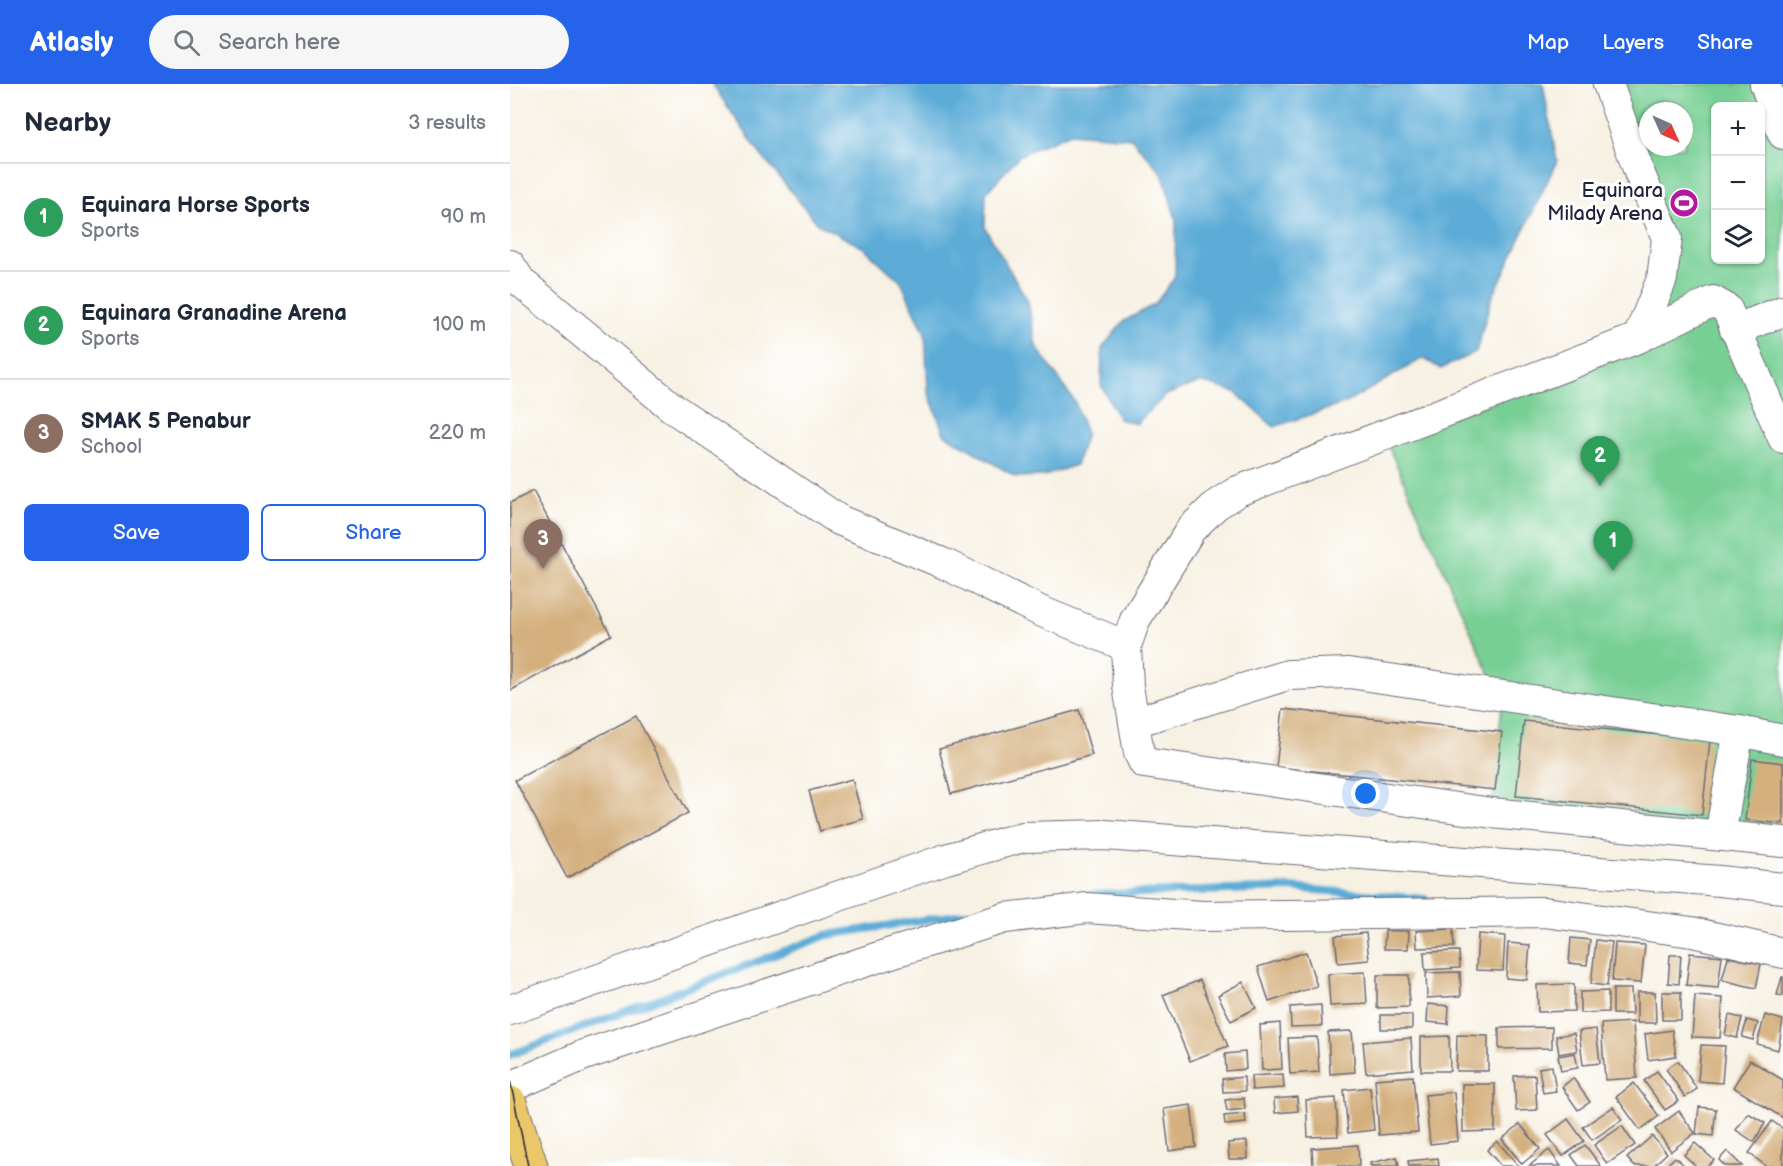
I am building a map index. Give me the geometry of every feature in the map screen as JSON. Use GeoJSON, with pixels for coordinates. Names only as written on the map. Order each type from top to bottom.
{"type":"FeatureCollection","features":[{"type":"Feature","properties":{"kind":"main road"},"geometry":{"type":"LineString","coordinates":[[510,1103],[531,1166]]}},
{"type":"Feature","properties":{"kind":"street"},"geometry":{"type":"LineString","coordinates":[[1608,84],[1639,172],[1666,238],[1662,279],[1638,338]]}},
{"type":"Feature","properties":{"kind":"street"},"geometry":{"type":"LineString","coordinates":[[1765,84],[1783,134]]}},
{"type":"Feature","properties":{"kind":"street"},"geometry":{"type":"LineString","coordinates":[[510,265],[521,282],[674,409],[839,520],[947,565],[1040,611],[1126,646]]}},
{"type":"Feature","properties":{"kind":"street"},"geometry":{"type":"LineString","coordinates":[[1783,438],[1727,309],[1713,302],[1638,338],[1238,491],[1216,505],[1191,528],[1135,620],[1126,646],[1128,686],[1136,722],[1139,753],[1144,763],[1492,813],[1783,842]]}},
{"type":"Feature","properties":{"kind":"street"},"geometry":{"type":"LineString","coordinates":[[1735,330],[1783,311]]}},
{"type":"Feature","properties":{"kind":"street"},"geometry":{"type":"LineString","coordinates":[[1136,722],[1288,675],[1349,674],[1739,731],[1783,740]]}},
{"type":"Feature","properties":{"kind":"street"},"geometry":{"type":"LineString","coordinates":[[1720,835],[1739,731]]}},
{"type":"Feature","properties":{"kind":"street"},"geometry":{"type":"LineString","coordinates":[[510,1010],[946,859],[1023,837],[1105,835],[1720,881],[1783,888]]}},
{"type":"Feature","properties":{"kind":"street"},"geometry":{"type":"LineString","coordinates":[[510,1087],[584,1055],[891,953],[1005,918],[1087,908],[1203,916],[1544,912],[1692,932],[1783,953]]}},
{"type":"Feature","properties":{"kind":"green space"},"geometry":{"type":"Polygon","coordinates":[[[1603,84],[1783,84],[1783,841],[1493,802],[1502,702],[1386,441],[1645,347],[1669,289],[1603,84]]]}},
{"type":"Feature","properties":{"kind":"water"},"geometry":{"type":"Polygon","coordinates":[[[712,84],[1543,84],[1557,161],[1491,300],[1476,352],[1441,369],[1423,358],[1346,403],[1274,427],[1235,392],[1200,382],[1166,395],[1136,424],[1119,419],[1101,385],[1102,348],[1124,321],[1155,304],[1175,277],[1176,219],[1162,173],[1131,138],[1070,133],[1020,155],[986,193],[985,228],[1028,301],[1036,346],[1075,402],[1086,434],[1076,465],[1044,476],[1016,477],[944,434],[928,391],[925,333],[901,282],[864,248],[818,224],[761,155],[712,84]]]}},
{"type":"Feature","properties":{"kind":"building"},"geometry":{"type":"Polygon","coordinates":[[[533,491],[611,635],[510,691],[510,503],[533,491]]]}},
{"type":"Feature","properties":{"kind":"building"},"geometry":{"type":"Polygon","coordinates":[[[1283,709],[1502,732],[1495,790],[1276,767],[1283,709]]]}},
{"type":"Feature","properties":{"kind":"building"},"geometry":{"type":"Polygon","coordinates":[[[1079,710],[1092,755],[951,794],[939,749],[1079,710]]]}},
{"type":"Feature","properties":{"kind":"building"},"geometry":{"type":"Polygon","coordinates":[[[636,716],[688,813],[567,878],[515,780],[636,716]]]}},
{"type":"Feature","properties":{"kind":"building"},"geometry":{"type":"Polygon","coordinates":[[[1524,721],[1710,740],[1702,815],[1516,796],[1524,721]]]}},
{"type":"Feature","properties":{"kind":"building"},"geometry":{"type":"Polygon","coordinates":[[[1752,759],[1783,763],[1783,824],[1745,820],[1752,759]]]}},
{"type":"Feature","properties":{"kind":"building"},"geometry":{"type":"Polygon","coordinates":[[[852,779],[863,819],[820,831],[809,791],[852,779]]]}},
{"type":"Feature","properties":{"kind":"building"},"geometry":{"type":"Polygon","coordinates":[[[1453,929],[1454,947],[1417,948],[1416,931],[1453,929]]]}},
{"type":"Feature","properties":{"kind":"building"},"geometry":{"type":"Polygon","coordinates":[[[1385,931],[1409,931],[1408,949],[1384,949],[1385,931]]]}},
{"type":"Feature","properties":{"kind":"building"},"geometry":{"type":"Polygon","coordinates":[[[1366,933],[1369,960],[1338,963],[1335,936],[1366,933]]]}},
{"type":"Feature","properties":{"kind":"building"},"geometry":{"type":"Polygon","coordinates":[[[1478,934],[1505,936],[1503,971],[1476,970],[1478,934]]]}},
{"type":"Feature","properties":{"kind":"building"},"geometry":{"type":"Polygon","coordinates":[[[1571,938],[1590,940],[1587,965],[1569,963],[1571,938]]]}},
{"type":"Feature","properties":{"kind":"building"},"geometry":{"type":"Polygon","coordinates":[[[1596,940],[1612,942],[1607,986],[1591,984],[1596,940]]]}},
{"type":"Feature","properties":{"kind":"building"},"geometry":{"type":"Polygon","coordinates":[[[1508,943],[1530,945],[1527,980],[1506,978],[1508,943]]]}},
{"type":"Feature","properties":{"kind":"building"},"geometry":{"type":"Polygon","coordinates":[[[1615,943],[1645,945],[1641,983],[1612,981],[1615,943]]]}},
{"type":"Feature","properties":{"kind":"building"},"geometry":{"type":"Polygon","coordinates":[[[1459,951],[1460,968],[1425,970],[1424,952],[1459,951]]]}},
{"type":"Feature","properties":{"kind":"building"},"geometry":{"type":"Polygon","coordinates":[[[1306,952],[1317,986],[1269,1002],[1258,967],[1306,952]]]}},
{"type":"Feature","properties":{"kind":"building"},"geometry":{"type":"Polygon","coordinates":[[[1690,953],[1722,956],[1718,988],[1686,985],[1690,953]]]}},
{"type":"Feature","properties":{"kind":"building"},"geometry":{"type":"Polygon","coordinates":[[[1670,955],[1681,955],[1679,984],[1668,983],[1670,955]]]}},
{"type":"Feature","properties":{"kind":"building"},"geometry":{"type":"Polygon","coordinates":[[[1728,957],[1761,964],[1756,988],[1722,980],[1728,957]]]}},
{"type":"Feature","properties":{"kind":"building"},"geometry":{"type":"Polygon","coordinates":[[[1365,972],[1367,1004],[1330,1006],[1328,974],[1365,972]]]}},
{"type":"Feature","properties":{"kind":"building"},"geometry":{"type":"Polygon","coordinates":[[[1460,972],[1461,996],[1427,998],[1426,973],[1460,972]]]}},
{"type":"Feature","properties":{"kind":"building"},"geometry":{"type":"Polygon","coordinates":[[[1377,975],[1409,975],[1409,1007],[1377,1008],[1377,975]]]}},
{"type":"Feature","properties":{"kind":"building"},"geometry":{"type":"Polygon","coordinates":[[[1783,977],[1783,996],[1777,995],[1783,977]]]}},
{"type":"Feature","properties":{"kind":"building"},"geometry":{"type":"Polygon","coordinates":[[[1200,980],[1228,1046],[1190,1061],[1163,995],[1200,980]]]}},
{"type":"Feature","properties":{"kind":"building"},"geometry":{"type":"Polygon","coordinates":[[[1243,982],[1256,1008],[1231,1021],[1218,995],[1243,982]]]}},
{"type":"Feature","properties":{"kind":"building"},"geometry":{"type":"Polygon","coordinates":[[[1574,984],[1574,1011],[1538,1012],[1537,985],[1574,984]]]}},
{"type":"Feature","properties":{"kind":"building"},"geometry":{"type":"Polygon","coordinates":[[[1613,989],[1631,989],[1632,1014],[1613,1014],[1613,989]]]}},
{"type":"Feature","properties":{"kind":"building"},"geometry":{"type":"Polygon","coordinates":[[[1608,991],[1608,1012],[1580,1013],[1580,992],[1608,991]]]}},
{"type":"Feature","properties":{"kind":"building"},"geometry":{"type":"Polygon","coordinates":[[[1637,992],[1655,992],[1656,1023],[1637,1023],[1637,992]]]}},
{"type":"Feature","properties":{"kind":"building"},"geometry":{"type":"Polygon","coordinates":[[[1662,992],[1681,992],[1681,1020],[1662,1020],[1662,992]]]}},
{"type":"Feature","properties":{"kind":"building"},"geometry":{"type":"Polygon","coordinates":[[[1695,996],[1723,998],[1720,1038],[1692,1037],[1695,996]]]}},
{"type":"Feature","properties":{"kind":"building"},"geometry":{"type":"Polygon","coordinates":[[[1428,1004],[1449,1006],[1448,1024],[1427,1022],[1428,1004]]]}},
{"type":"Feature","properties":{"kind":"building"},"geometry":{"type":"Polygon","coordinates":[[[1321,1005],[1322,1026],[1291,1027],[1290,1007],[1321,1005]]]}},
{"type":"Feature","properties":{"kind":"building"},"geometry":{"type":"Polygon","coordinates":[[[1381,1015],[1412,1015],[1412,1029],[1381,1029],[1381,1015]]]}},
{"type":"Feature","properties":{"kind":"building"},"geometry":{"type":"Polygon","coordinates":[[[1729,1015],[1742,1018],[1737,1038],[1725,1035],[1729,1015]]]}},
{"type":"Feature","properties":{"kind":"building"},"geometry":{"type":"Polygon","coordinates":[[[1765,1015],[1783,1020],[1778,1050],[1757,1044],[1765,1015]]]}},
{"type":"Feature","properties":{"kind":"building"},"geometry":{"type":"Polygon","coordinates":[[[1747,1020],[1758,1023],[1753,1040],[1742,1037],[1747,1020]]]}},
{"type":"Feature","properties":{"kind":"building"},"geometry":{"type":"Polygon","coordinates":[[[1633,1022],[1637,1078],[1605,1080],[1601,1024],[1633,1022]]]}},
{"type":"Feature","properties":{"kind":"building"},"geometry":{"type":"Polygon","coordinates":[[[1280,1023],[1282,1069],[1262,1070],[1260,1025],[1280,1023]]]}},
{"type":"Feature","properties":{"kind":"building"},"geometry":{"type":"Polygon","coordinates":[[[1552,1027],[1552,1048],[1499,1049],[1499,1028],[1552,1027]]]}},
{"type":"Feature","properties":{"kind":"building"},"geometry":{"type":"Polygon","coordinates":[[[1596,1029],[1600,1063],[1583,1065],[1579,1031],[1596,1029]]]}},
{"type":"Feature","properties":{"kind":"building"},"geometry":{"type":"Polygon","coordinates":[[[1672,1030],[1676,1056],[1648,1060],[1645,1034],[1672,1030]]]}},
{"type":"Feature","properties":{"kind":"building"},"geometry":{"type":"Polygon","coordinates":[[[1352,1031],[1355,1072],[1330,1074],[1328,1032],[1352,1031]]]}},
{"type":"Feature","properties":{"kind":"building"},"geometry":{"type":"Polygon","coordinates":[[[1574,1033],[1577,1051],[1559,1054],[1556,1036],[1574,1033]]]}},
{"type":"Feature","properties":{"kind":"building"},"geometry":{"type":"Polygon","coordinates":[[[1457,1035],[1488,1036],[1488,1071],[1456,1071],[1457,1035]]]}},
{"type":"Feature","properties":{"kind":"building"},"geometry":{"type":"Polygon","coordinates":[[[1449,1036],[1450,1071],[1421,1071],[1421,1037],[1449,1036]]]}},
{"type":"Feature","properties":{"kind":"building"},"geometry":{"type":"Polygon","coordinates":[[[1317,1037],[1319,1072],[1290,1074],[1288,1038],[1317,1037]]]}},
{"type":"Feature","properties":{"kind":"building"},"geometry":{"type":"Polygon","coordinates":[[[1411,1038],[1413,1069],[1366,1073],[1363,1042],[1411,1038]]]}},
{"type":"Feature","properties":{"kind":"building"},"geometry":{"type":"Polygon","coordinates":[[[1701,1045],[1725,1046],[1722,1083],[1698,1081],[1701,1045]]]}},
{"type":"Feature","properties":{"kind":"building"},"geometry":{"type":"Polygon","coordinates":[[[1245,1052],[1246,1069],[1226,1071],[1225,1054],[1245,1052]]]}},
{"type":"Feature","properties":{"kind":"building"},"geometry":{"type":"Polygon","coordinates":[[[1575,1053],[1578,1068],[1561,1071],[1558,1056],[1575,1053]]]}},
{"type":"Feature","properties":{"kind":"building"},"geometry":{"type":"Polygon","coordinates":[[[1750,1060],[1783,1080],[1783,1118],[1733,1087],[1750,1060]]]}},
{"type":"Feature","properties":{"kind":"building"},"geometry":{"type":"Polygon","coordinates":[[[1678,1061],[1697,1089],[1685,1097],[1666,1069],[1678,1061]]]}},
{"type":"Feature","properties":{"kind":"building"},"geometry":{"type":"Polygon","coordinates":[[[1552,1066],[1556,1091],[1543,1093],[1539,1068],[1552,1066]]]}},
{"type":"Feature","properties":{"kind":"building"},"geometry":{"type":"Polygon","coordinates":[[[1657,1071],[1679,1101],[1665,1110],[1644,1081],[1657,1071]]]}},
{"type":"Feature","properties":{"kind":"building"},"geometry":{"type":"Polygon","coordinates":[[[1283,1074],[1284,1088],[1252,1090],[1251,1076],[1283,1074]]]}},
{"type":"Feature","properties":{"kind":"building"},"geometry":{"type":"Polygon","coordinates":[[[1535,1075],[1537,1110],[1516,1111],[1514,1076],[1535,1075]]]}},
{"type":"Feature","properties":{"kind":"building"},"geometry":{"type":"Polygon","coordinates":[[[1413,1076],[1418,1132],[1379,1135],[1375,1079],[1413,1076]]]}},
{"type":"Feature","properties":{"kind":"building"},"geometry":{"type":"Polygon","coordinates":[[[1244,1077],[1245,1091],[1223,1092],[1222,1079],[1244,1077]]]}},
{"type":"Feature","properties":{"kind":"building"},"geometry":{"type":"Polygon","coordinates":[[[1573,1078],[1590,1102],[1578,1110],[1562,1087],[1573,1078]]]}},
{"type":"Feature","properties":{"kind":"building"},"geometry":{"type":"Polygon","coordinates":[[[1634,1083],[1659,1116],[1640,1130],[1616,1097],[1634,1083]]]}},
{"type":"Feature","properties":{"kind":"building"},"geometry":{"type":"Polygon","coordinates":[[[1462,1084],[1495,1084],[1495,1131],[1463,1132],[1462,1084]]]}},
{"type":"Feature","properties":{"kind":"building"},"geometry":{"type":"Polygon","coordinates":[[[1370,1087],[1374,1130],[1348,1133],[1344,1090],[1370,1087]]]}},
{"type":"Feature","properties":{"kind":"building"},"geometry":{"type":"Polygon","coordinates":[[[1454,1092],[1458,1141],[1430,1144],[1425,1095],[1454,1092]]]}},
{"type":"Feature","properties":{"kind":"building"},"geometry":{"type":"Polygon","coordinates":[[[1297,1097],[1298,1111],[1275,1113],[1274,1099],[1297,1097]]]}},
{"type":"Feature","properties":{"kind":"building"},"geometry":{"type":"Polygon","coordinates":[[[1244,1098],[1245,1109],[1227,1111],[1225,1100],[1244,1098]]]}},
{"type":"Feature","properties":{"kind":"building"},"geometry":{"type":"Polygon","coordinates":[[[1336,1098],[1338,1136],[1308,1137],[1306,1100],[1336,1098]]]}},
{"type":"Feature","properties":{"kind":"building"},"geometry":{"type":"Polygon","coordinates":[[[1191,1105],[1196,1147],[1169,1151],[1164,1109],[1191,1105]]]}},
{"type":"Feature","properties":{"kind":"building"},"geometry":{"type":"Polygon","coordinates":[[[1613,1107],[1622,1120],[1592,1140],[1583,1127],[1613,1107]]]}},
{"type":"Feature","properties":{"kind":"building"},"geometry":{"type":"Polygon","coordinates":[[[1699,1107],[1716,1109],[1713,1136],[1696,1134],[1699,1107]]]}},
{"type":"Feature","properties":{"kind":"building"},"geometry":{"type":"Polygon","coordinates":[[[1679,1111],[1695,1133],[1671,1151],[1655,1129],[1679,1111]]]}},
{"type":"Feature","properties":{"kind":"building"},"geometry":{"type":"Polygon","coordinates":[[[1748,1113],[1765,1123],[1754,1142],[1736,1130],[1748,1113]]]}},
{"type":"Feature","properties":{"kind":"building"},"geometry":{"type":"Polygon","coordinates":[[[1245,1114],[1246,1123],[1225,1125],[1224,1116],[1245,1114]]]}},
{"type":"Feature","properties":{"kind":"building"},"geometry":{"type":"Polygon","coordinates":[[[1568,1119],[1584,1141],[1563,1156],[1547,1135],[1568,1119]]]}},
{"type":"Feature","properties":{"kind":"building"},"geometry":{"type":"Polygon","coordinates":[[[1772,1121],[1783,1129],[1783,1166],[1766,1166],[1749,1153],[1772,1121]]]}},
{"type":"Feature","properties":{"kind":"building"},"geometry":{"type":"Polygon","coordinates":[[[1520,1124],[1540,1149],[1522,1164],[1502,1139],[1520,1124]]]}},
{"type":"Feature","properties":{"kind":"building"},"geometry":{"type":"Polygon","coordinates":[[[1622,1126],[1635,1145],[1607,1164],[1594,1145],[1622,1126]]]}},
{"type":"Feature","properties":{"kind":"building"},"geometry":{"type":"Polygon","coordinates":[[[1652,1136],[1667,1153],[1653,1166],[1634,1166],[1627,1158],[1652,1136]]]}},
{"type":"Feature","properties":{"kind":"building"},"geometry":{"type":"Polygon","coordinates":[[[1247,1141],[1248,1159],[1229,1159],[1228,1143],[1247,1141]]]}},
{"type":"Feature","properties":{"kind":"building"},"geometry":{"type":"Polygon","coordinates":[[[1497,1141],[1519,1166],[1501,1166],[1487,1150],[1497,1141]]]}},
{"type":"Feature","properties":{"kind":"building"},"geometry":{"type":"Polygon","coordinates":[[[1695,1143],[1714,1160],[1708,1166],[1696,1166],[1684,1155],[1695,1143]]]}},
{"type":"Feature","properties":{"kind":"building"},"geometry":{"type":"Polygon","coordinates":[[[1358,1145],[1359,1166],[1313,1166],[1312,1148],[1358,1145]]]}},
{"type":"Feature","properties":{"kind":"building"},"geometry":{"type":"Polygon","coordinates":[[[1585,1145],[1601,1166],[1579,1166],[1571,1155],[1585,1145]]]}},
{"type":"Feature","properties":{"kind":"building"},"geometry":{"type":"Polygon","coordinates":[[[1549,1150],[1561,1166],[1529,1166],[1549,1150]]]}},
{"type":"Feature","properties":{"kind":"building"},"geometry":{"type":"Polygon","coordinates":[[[1727,1151],[1742,1166],[1725,1166],[1719,1160],[1727,1151]]]}},
{"type":"Feature","properties":{"kind":"building"},"geometry":{"type":"Polygon","coordinates":[[[1397,1157],[1399,1166],[1371,1166],[1370,1163],[1397,1157]]]}},
{"type":"Feature","properties":{"kind":"building"},"geometry":{"type":"Polygon","coordinates":[[[1675,1157],[1685,1166],[1666,1166],[1675,1157]]]}},
{"type":"Feature","properties":{"kind":"building"},"geometry":{"type":"Polygon","coordinates":[[[1438,1158],[1439,1166],[1409,1166],[1408,1161],[1438,1158]]]}},
{"type":"Feature","properties":{"kind":"waterway"},"geometry":{"type":"LineString","coordinates":[[1083,895],[1291,888],[1425,899]]}},
{"type":"Feature","properties":{"kind":"waterway"},"geometry":{"type":"LineString","coordinates":[[510,1055],[827,935],[983,911]]}},
{"type":"Feature","properties":{"kind":"tram line"},"geometry":{"type":"LineString","coordinates":[[510,1080],[528,1166]]}},
{"type":"Feature","properties":{"kind":"place","name":"Equinara Milady Arena"},"geometry":{"type":"Point","coordinates":[1684,203]}},
{"type":"Feature","properties":{"kind":"place","name":"Equinara Granadine Arena"},"geometry":{"type":"Point","coordinates":[1600,486]}},
{"type":"Feature","properties":{"kind":"place","name":"SMAK 5 Penabur"},"geometry":{"type":"Point","coordinates":[543,569]}},
{"type":"Feature","properties":{"kind":"place","name":"Equinara Horse Sports"},"geometry":{"type":"Point","coordinates":[1613,571]}}]}
